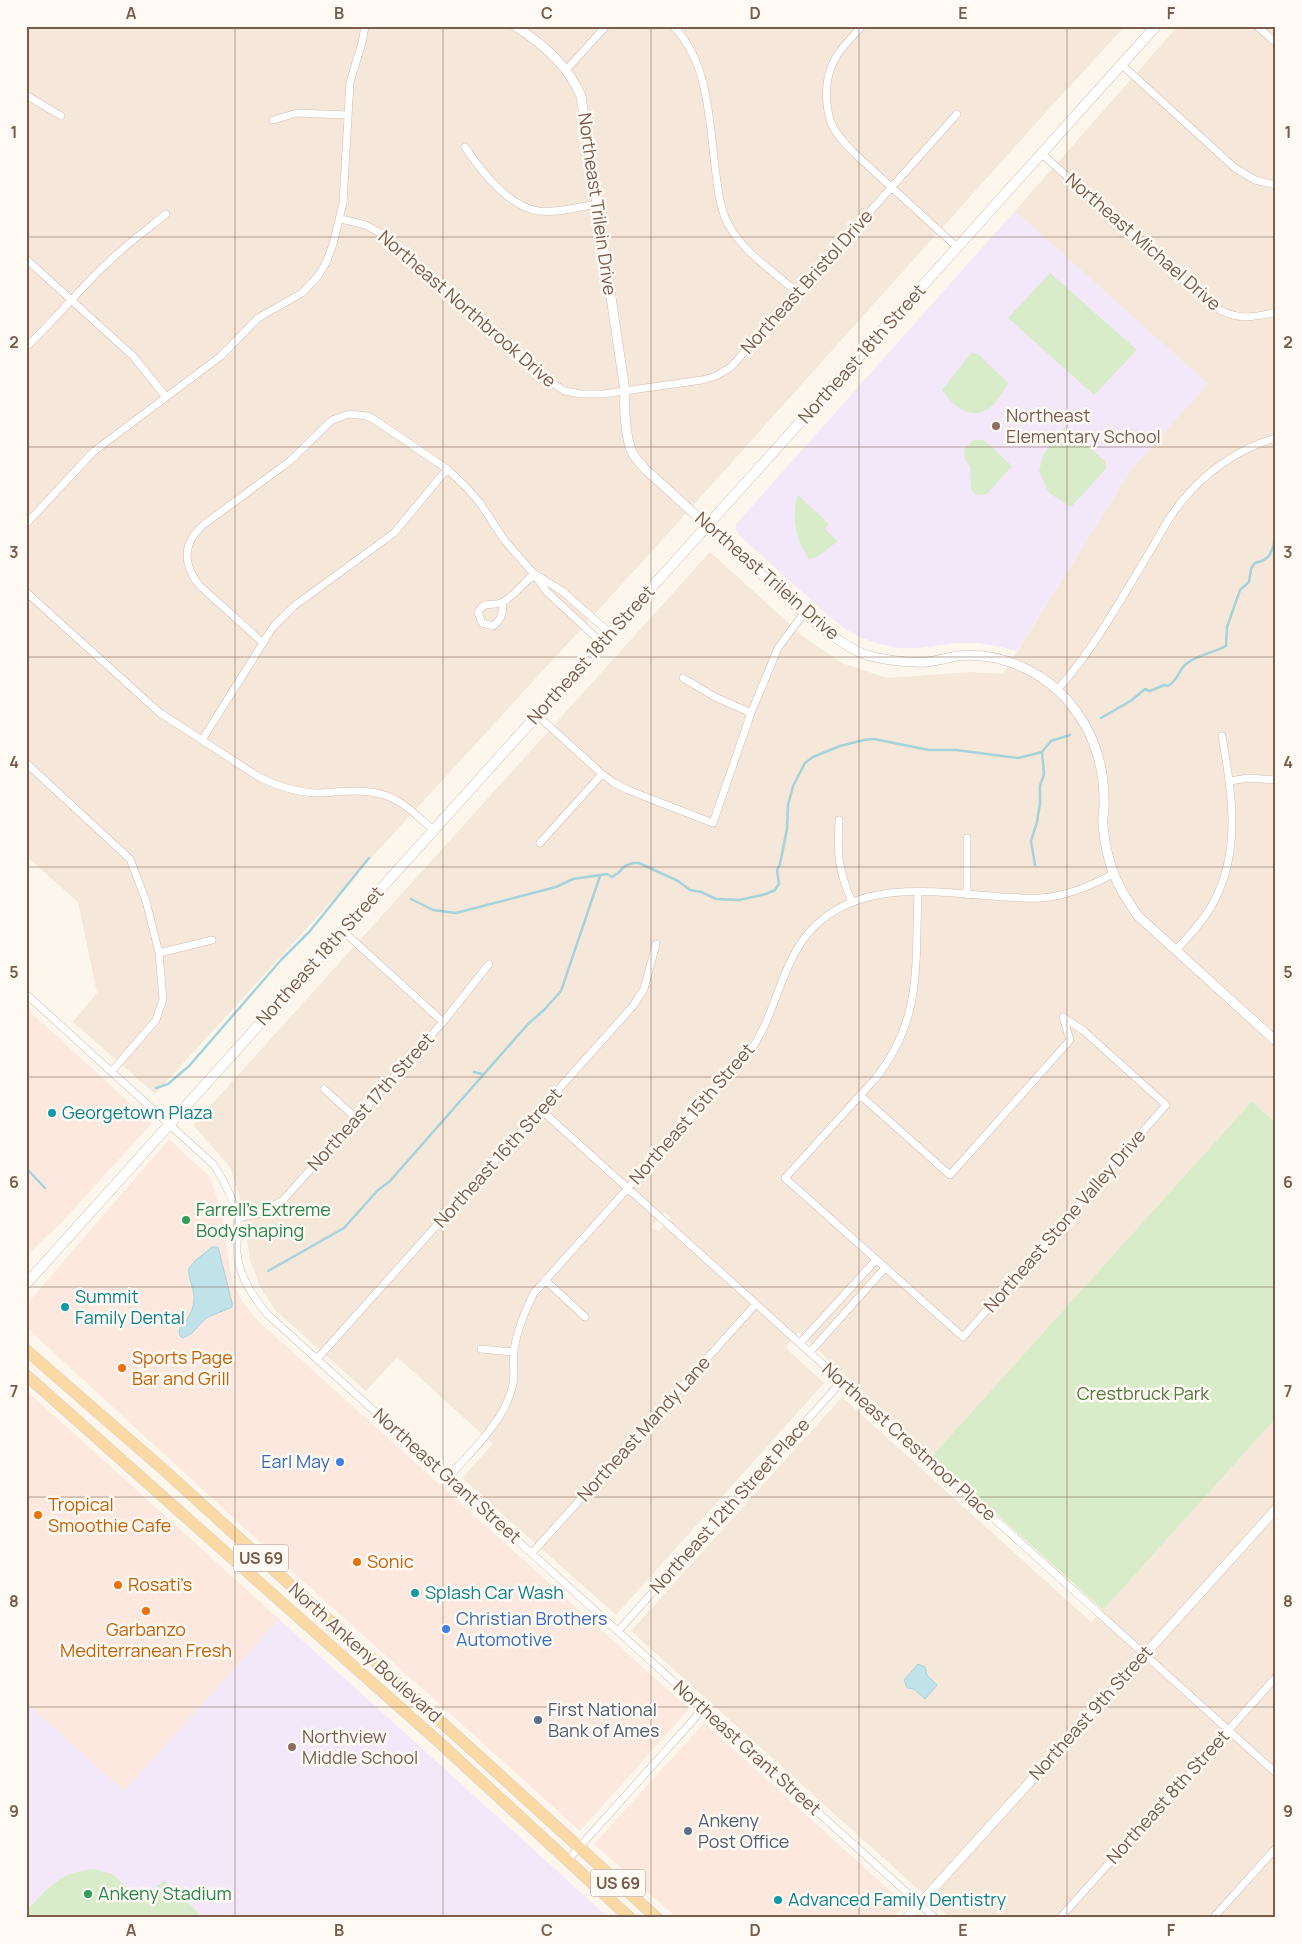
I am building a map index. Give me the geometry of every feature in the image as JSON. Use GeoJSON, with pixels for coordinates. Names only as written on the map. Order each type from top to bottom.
{"type":"FeatureCollection","features":[{"type":"Feature","properties":{"kind":"main road","name":"Northeast 18th Street"},"geometry":{"type":"LineString","coordinates":[[26,1284],[1156,26]]}},
{"type":"Feature","properties":{"kind":"main road","name":"North Ankeny Boulevard"},"geometry":{"type":"LineString","coordinates":[[26,1350],[171,1477],[657,1918]]}},
{"type":"Feature","properties":{"kind":"main road","name":"North Ankeny Boulevard"},"geometry":{"type":"LineString","coordinates":[[26,1375],[440,1743],[630,1918]]}},
{"type":"Feature","properties":{"kind":"street"},"geometry":{"type":"LineString","coordinates":[[26,524],[92,452],[222,355],[268,310],[292,299],[311,285],[326,263],[340,219],[346,177],[350,82],[362,43],[365,26]]}},
{"type":"Feature","properties":{"kind":"street","name":"Northeast Trilein Drive"},"geometry":{"type":"LineString","coordinates":[[515,26],[534,40],[566,70],[576,84],[582,102],[625,391],[628,438],[632,453],[645,469],[804,613],[832,635],[863,654],[902,661],[928,662],[958,656],[999,658],[1039,676],[1057,690],[1078,714],[1093,740],[1103,775],[1104,800],[1102,824],[1113,874],[1124,895],[1138,916],[1276,1041]]}},
{"type":"Feature","properties":{"kind":"street"},"geometry":{"type":"LineString","coordinates":[[566,70],[606,26]]}},
{"type":"Feature","properties":{"kind":"street"},"geometry":{"type":"LineString","coordinates":[[673,26],[688,43],[700,70],[719,193],[727,221],[743,245],[797,292]]}},
{"type":"Feature","properties":{"kind":"street"},"geometry":{"type":"LineString","coordinates":[[1257,26],[1276,43]]}},
{"type":"Feature","properties":{"kind":"street"},"geometry":{"type":"LineString","coordinates":[[860,27],[836,56],[828,73],[826,97],[832,125],[840,138],[958,248]]}},
{"type":"Feature","properties":{"kind":"street"},"geometry":{"type":"LineString","coordinates":[[1122,65],[1240,171],[1255,180],[1276,185]]}},
{"type":"Feature","properties":{"kind":"street"},"geometry":{"type":"LineString","coordinates":[[26,95],[61,116]]}},
{"type":"Feature","properties":{"kind":"street"},"geometry":{"type":"LineString","coordinates":[[273,120],[297,113],[348,115]]}},
{"type":"Feature","properties":{"kind":"street","name":"Northeast Bristol Drive"},"geometry":{"type":"LineString","coordinates":[[625,391],[702,380],[716,376],[731,367],[957,114]]}},
{"type":"Feature","properties":{"kind":"street"},"geometry":{"type":"LineString","coordinates":[[465,147],[477,165],[508,196],[528,208],[549,211],[597,204]]}},
{"type":"Feature","properties":{"kind":"street","name":"Northeast Michael Drive"},"geometry":{"type":"LineString","coordinates":[[1042,154],[1211,305],[1220,311],[1236,317],[1250,318],[1276,312]]}},
{"type":"Feature","properties":{"kind":"street"},"geometry":{"type":"LineString","coordinates":[[26,347],[124,247],[166,214]]}},
{"type":"Feature","properties":{"kind":"street","name":"Northeast Northbrook Drive"},"geometry":{"type":"LineString","coordinates":[[340,219],[366,225],[385,236],[553,385],[565,391],[581,394],[625,391]]}},
{"type":"Feature","properties":{"kind":"street"},"geometry":{"type":"LineString","coordinates":[[26,259],[133,356],[166,397]]}},
{"type":"Feature","properties":{"kind":"street"},"geometry":{"type":"LineString","coordinates":[[262,642],[199,585],[192,576],[187,558],[191,539],[196,531],[290,461],[332,420],[349,414],[367,416],[446,469],[475,498],[505,541],[534,574],[550,596],[602,643]]}},
{"type":"Feature","properties":{"kind":"street"},"geometry":{"type":"LineString","coordinates":[[1057,690],[1079,665],[1170,518],[1190,491],[1212,472],[1240,453],[1276,438]]}},
{"type":"Feature","properties":{"kind":"street"},"geometry":{"type":"LineString","coordinates":[[202,740],[272,627],[289,611],[394,533],[446,469]]}},
{"type":"Feature","properties":{"kind":"street"},"geometry":{"type":"LineString","coordinates":[[503,602],[534,574]]}},
{"type":"Feature","properties":{"kind":"street"},"geometry":{"type":"LineString","coordinates":[[534,574],[562,592],[611,634]]}},
{"type":"Feature","properties":{"kind":"street"},"geometry":{"type":"LineString","coordinates":[[26,592],[160,713],[260,777],[287,789],[316,793],[367,791],[390,797],[406,807],[434,831]]}},
{"type":"Feature","properties":{"kind":"street"},"geometry":{"type":"LineString","coordinates":[[537,715],[602,774],[628,790],[713,823],[751,713],[778,648],[804,613]]}},
{"type":"Feature","properties":{"kind":"street"},"geometry":{"type":"LineString","coordinates":[[684,678],[715,697],[751,713]]}},
{"type":"Feature","properties":{"kind":"street"},"geometry":{"type":"LineString","coordinates":[[1176,950],[1211,906],[1223,881],[1231,850],[1233,816],[1230,781],[1222,736]]}},
{"type":"Feature","properties":{"kind":"street"},"geometry":{"type":"LineString","coordinates":[[26,763],[130,859],[146,901],[159,953],[163,992],[159,1014],[112,1071]]}},
{"type":"Feature","properties":{"kind":"street"},"geometry":{"type":"LineString","coordinates":[[540,843],[602,774]]}},
{"type":"Feature","properties":{"kind":"street"},"geometry":{"type":"LineString","coordinates":[[1230,781],[1248,778],[1276,780]]}},
{"type":"Feature","properties":{"kind":"street"},"geometry":{"type":"LineString","coordinates":[[839,820],[838,859],[841,874],[852,902]]}},
{"type":"Feature","properties":{"kind":"street"},"geometry":{"type":"LineString","coordinates":[[967,838],[967,895]]}},
{"type":"Feature","properties":{"kind":"street","name":"Northeast 15th Street"},"geometry":{"type":"LineString","coordinates":[[448,1478],[498,1419],[505,1407],[512,1388],[515,1369],[513,1352],[523,1313],[534,1292],[754,1046],[789,966],[807,936],[829,915],[852,902],[885,893],[918,892],[1043,898],[1067,894],[1113,874]]}},
{"type":"Feature","properties":{"kind":"street"},"geometry":{"type":"LineString","coordinates":[[810,1352],[885,1268],[785,1178],[886,1066],[896,1050],[909,1018],[914,983],[918,892]]}},
{"type":"Feature","properties":{"kind":"street"},"geometry":{"type":"LineString","coordinates":[[343,931],[443,1022]]}},
{"type":"Feature","properties":{"kind":"street"},"geometry":{"type":"LineString","coordinates":[[159,953],[212,940]]}},
{"type":"Feature","properties":{"kind":"street","name":"Northeast 16th Street"},"geometry":{"type":"LineString","coordinates":[[317,1359],[633,1006],[644,989],[656,944]]}},
{"type":"Feature","properties":{"kind":"street","name":"Northeast 17th Street"},"geometry":{"type":"LineString","coordinates":[[237,1218],[262,1212],[283,1200],[443,1022],[489,964]]}},
{"type":"Feature","properties":{"kind":"street","name":"Northeast Grant Street"},"geometry":{"type":"LineString","coordinates":[[26,994],[214,1165],[228,1190],[237,1218],[239,1264],[253,1295],[267,1314],[935,1918]]}},
{"type":"Feature","properties":{"kind":"street"},"geometry":{"type":"LineString","coordinates":[[860,1095],[950,1175],[1070,1040],[1084,1031],[1063,1016],[1070,1040]]}},
{"type":"Feature","properties":{"kind":"street","name":"Northeast Stone Valley Drive"},"geometry":{"type":"LineString","coordinates":[[885,1268],[963,1337],[1166,1105],[1084,1031]]}},
{"type":"Feature","properties":{"kind":"street"},"geometry":{"type":"LineString","coordinates":[[324,1089],[356,1118]]}},
{"type":"Feature","properties":{"kind":"street","name":"Northeast Crestmoor Place"},"geometry":{"type":"LineString","coordinates":[[541,1110],[1276,1773]]}},
{"type":"Feature","properties":{"kind":"street"},"geometry":{"type":"LineString","coordinates":[[800,1343],[876,1260]]}},
{"type":"Feature","properties":{"kind":"street"},"geometry":{"type":"LineString","coordinates":[[545,1280],[585,1317]]}},
{"type":"Feature","properties":{"kind":"street","name":"Northeast Mandy Lane"},"geometry":{"type":"LineString","coordinates":[[532,1553],[756,1304]]}},
{"type":"Feature","properties":{"kind":"street"},"geometry":{"type":"LineString","coordinates":[[481,1349],[513,1352]]}},
{"type":"Feature","properties":{"kind":"street","name":"Northeast 12th Street Place"},"geometry":{"type":"LineString","coordinates":[[618,1631],[842,1381]]}},
{"type":"Feature","properties":{"kind":"street","name":"Northeast 9th Street"},"geometry":{"type":"LineString","coordinates":[[907,1918],[1276,1509]]}},
{"type":"Feature","properties":{"kind":"street","name":"Northeast 8th Street"},"geometry":{"type":"LineString","coordinates":[[1060,1918],[1276,1677]]}},
{"type":"Feature","properties":{"kind":"street"},"geometry":{"type":"LineString","coordinates":[[567,1861],[703,1708]]}},
{"type":"Feature","properties":{"kind":"street"},"geometry":{"type":"LineString","coordinates":[[1213,1918],[1276,1848]]}},
{"type":"Feature","properties":{"kind":"shaded area"},"geometry":{"type":"Polygon","coordinates":[[[26,26],[1125,26],[645,559],[155,1094],[73,1022],[97,993],[78,902],[26,856],[26,26]]]}},
{"type":"Feature","properties":{"kind":"shaded area"},"geometry":{"type":"Polygon","coordinates":[[[1178,26],[1276,26],[1276,1123],[1252,1101],[932,1456],[798,1332],[786,1348],[824,1383],[616,1615],[462,1478],[493,1444],[397,1357],[366,1391],[275,1310],[260,1287],[250,1260],[242,1204],[230,1167],[193,1125],[710,552],[804,637],[842,663],[887,678],[970,672],[1003,674],[1132,468],[1207,384],[1015,211],[1178,26]],[[664,1212],[651,1227],[659,1231],[671,1217],[664,1212]]]}},
{"type":"Feature","properties":{"kind":"shaded area","name":"Northeast Elementary School"},"geometry":{"type":"Polygon","coordinates":[[[1015,211],[1208,384],[1132,468],[1017,651],[977,643],[899,648],[862,638],[845,629],[830,617],[739,535],[736,530],[736,524],[1015,211]]]}},
{"type":"Feature","properties":{"kind":"shaded area"},"geometry":{"type":"Polygon","coordinates":[[[26,1008],[152,1123],[62,1222],[26,1256],[26,1008]]]}},
{"type":"Feature","properties":{"kind":"shaded area"},"geometry":{"type":"Polygon","coordinates":[[[169,1139],[210,1177],[221,1211],[232,1281],[242,1301],[257,1320],[689,1709],[580,1831],[241,1525],[26,1327],[26,1305],[169,1139]]]}},
{"type":"Feature","properties":{"kind":"shaded area"},"geometry":{"type":"Polygon","coordinates":[[[26,1390],[279,1619],[124,1791],[26,1703],[26,1390]]]}},
{"type":"Feature","properties":{"kind":"shaded area"},"geometry":{"type":"Polygon","coordinates":[[[842,1397],[1091,1622],[1078,1637],[1276,1418],[1276,1918],[950,1918],[631,1631],[842,1397]]]}},
{"type":"Feature","properties":{"kind":"shaded area","name":"Northview Middle School"},"geometry":{"type":"Polygon","coordinates":[[[279,1619],[609,1918],[26,1918],[26,1703],[124,1791],[279,1619]]]}},
{"type":"Feature","properties":{"kind":"shaded area"},"geometry":{"type":"Polygon","coordinates":[[[704,1723],[905,1904],[893,1918],[677,1918],[594,1844],[704,1723]]]}},
{"type":"Feature","properties":{"kind":"green space"},"geometry":{"type":"Polygon","coordinates":[[[1050,273],[1137,350],[1094,395],[1008,318],[1050,273]]]}},
{"type":"Feature","properties":{"kind":"green space"},"geometry":{"type":"Polygon","coordinates":[[[971,353],[978,354],[1008,383],[995,403],[988,409],[973,413],[959,408],[942,390],[971,353]]]}},
{"type":"Feature","properties":{"kind":"green space"},"geometry":{"type":"Polygon","coordinates":[[[1065,427],[1105,461],[1106,469],[1071,507],[1049,493],[1039,472],[1043,454],[1065,427]]]}},
{"type":"Feature","properties":{"kind":"green space"},"geometry":{"type":"Polygon","coordinates":[[[973,440],[984,440],[1012,466],[987,494],[976,495],[971,490],[970,466],[966,462],[964,450],[973,440]]]}},
{"type":"Feature","properties":{"kind":"green space"},"geometry":{"type":"Polygon","coordinates":[[[798,495],[829,524],[825,529],[838,541],[817,557],[809,559],[801,545],[796,528],[795,511],[798,495]]]}},
{"type":"Feature","properties":{"kind":"green space","name":"Crestbruck Park"},"geometry":{"type":"Polygon","coordinates":[[[1252,1101],[1276,1123],[1276,1418],[1103,1610],[932,1456],[1252,1101]]]}},
{"type":"Feature","properties":{"kind":"green space","name":"Ankeny Stadium"},"geometry":{"type":"Polygon","coordinates":[[[95,1869],[112,1874],[143,1901],[164,1880],[204,1918],[26,1918],[26,1912],[56,1882],[73,1873],[95,1869]]]}},
{"type":"Feature","properties":{"kind":"water"},"geometry":{"type":"Polygon","coordinates":[[[212,1247],[218,1247],[232,1307],[206,1318],[191,1334],[183,1338],[180,1336],[179,1330],[190,1314],[194,1301],[189,1268],[212,1247]]]}},
{"type":"Feature","properties":{"kind":"water"},"geometry":{"type":"Polygon","coordinates":[[[918,1664],[925,1667],[927,1675],[937,1685],[925,1699],[914,1689],[907,1688],[904,1680],[918,1664]]]}},
{"type":"Feature","properties":{"kind":"waterway"},"geometry":{"type":"LineString","coordinates":[[1101,718],[1132,700],[1145,689],[1150,691],[1164,685],[1168,686],[1190,661],[1226,646],[1227,627],[1240,590],[1249,582],[1251,569],[1255,563],[1266,559],[1274,543],[1276,544]]}},
{"type":"Feature","properties":{"kind":"waterway"},"geometry":{"type":"LineString","coordinates":[[411,899],[433,910],[456,913],[556,887],[573,879],[607,874],[612,877],[625,866],[633,863],[639,863],[678,881],[690,890],[701,892],[716,899],[739,900],[766,894],[775,890],[779,884],[777,870],[787,829],[788,805],[793,786],[805,763],[813,757],[840,746],[874,739],[929,750],[956,750],[1018,758],[1042,752],[1051,741],[1070,735]]}},
{"type":"Feature","properties":{"kind":"waterway"},"geometry":{"type":"LineString","coordinates":[[1035,865],[1031,841],[1037,822],[1040,786],[1044,774],[1042,752]]}},
{"type":"Feature","properties":{"kind":"waterway"},"geometry":{"type":"LineString","coordinates":[[156,1088],[168,1084],[189,1066],[281,960],[310,931],[369,858]]}},
{"type":"Feature","properties":{"kind":"waterway"},"geometry":{"type":"LineString","coordinates":[[268,1271],[344,1228],[378,1190],[390,1181],[528,1024],[561,991],[600,876]]}},
{"type":"Feature","properties":{"kind":"waterway"},"geometry":{"type":"LineString","coordinates":[[474,1072],[482,1074]]}},
{"type":"Feature","properties":{"kind":"waterway"},"geometry":{"type":"LineString","coordinates":[[26,1168],[45,1188]]}},
{"type":"Feature","properties":{"kind":"place","name":"Northeast Elementary School"},"geometry":{"type":"Point","coordinates":[996,426]}},
{"type":"Feature","properties":{"kind":"place","name":"Georgetown Plaza"},"geometry":{"type":"Point","coordinates":[52,1113]}},
{"type":"Feature","properties":{"kind":"place","name":"Farrell's Extreme Bodyshaping"},"geometry":{"type":"Point","coordinates":[186,1220]}},
{"type":"Feature","properties":{"kind":"place","name":"Summit Family Dental"},"geometry":{"type":"Point","coordinates":[65,1307]}},
{"type":"Feature","properties":{"kind":"place","name":"Sports Page Bar and Grill"},"geometry":{"type":"Point","coordinates":[122,1368]}},
{"type":"Feature","properties":{"kind":"place","name":"Earl May"},"geometry":{"type":"Point","coordinates":[340,1462]}},
{"type":"Feature","properties":{"kind":"place","name":"Tropical Smoothie Cafe"},"geometry":{"type":"Point","coordinates":[38,1515]}},
{"type":"Feature","properties":{"kind":"place","name":"Sonic"},"geometry":{"type":"Point","coordinates":[357,1562]}},
{"type":"Feature","properties":{"kind":"place","name":"Rosati's"},"geometry":{"type":"Point","coordinates":[118,1585]}},
{"type":"Feature","properties":{"kind":"place","name":"Splash Car Wash"},"geometry":{"type":"Point","coordinates":[415,1593]}},
{"type":"Feature","properties":{"kind":"place","name":"Garbanzo Mediterranean Fresh"},"geometry":{"type":"Point","coordinates":[146,1611]}},
{"type":"Feature","properties":{"kind":"place","name":"Christian Brothers Automotive"},"geometry":{"type":"Point","coordinates":[446,1629]}},
{"type":"Feature","properties":{"kind":"place","name":"First National Bank of Ames"},"geometry":{"type":"Point","coordinates":[538,1720]}},
{"type":"Feature","properties":{"kind":"place","name":"Northview Middle School"},"geometry":{"type":"Point","coordinates":[292,1747]}},
{"type":"Feature","properties":{"kind":"place","name":"Ankeny Post Office"},"geometry":{"type":"Point","coordinates":[688,1831]}},
{"type":"Feature","properties":{"kind":"place","name":"Ankeny Stadium"},"geometry":{"type":"Point","coordinates":[88,1894]}},
{"type":"Feature","properties":{"kind":"place","name":"Advanced Family Dentistry"},"geometry":{"type":"Point","coordinates":[778,1900]}}]}
